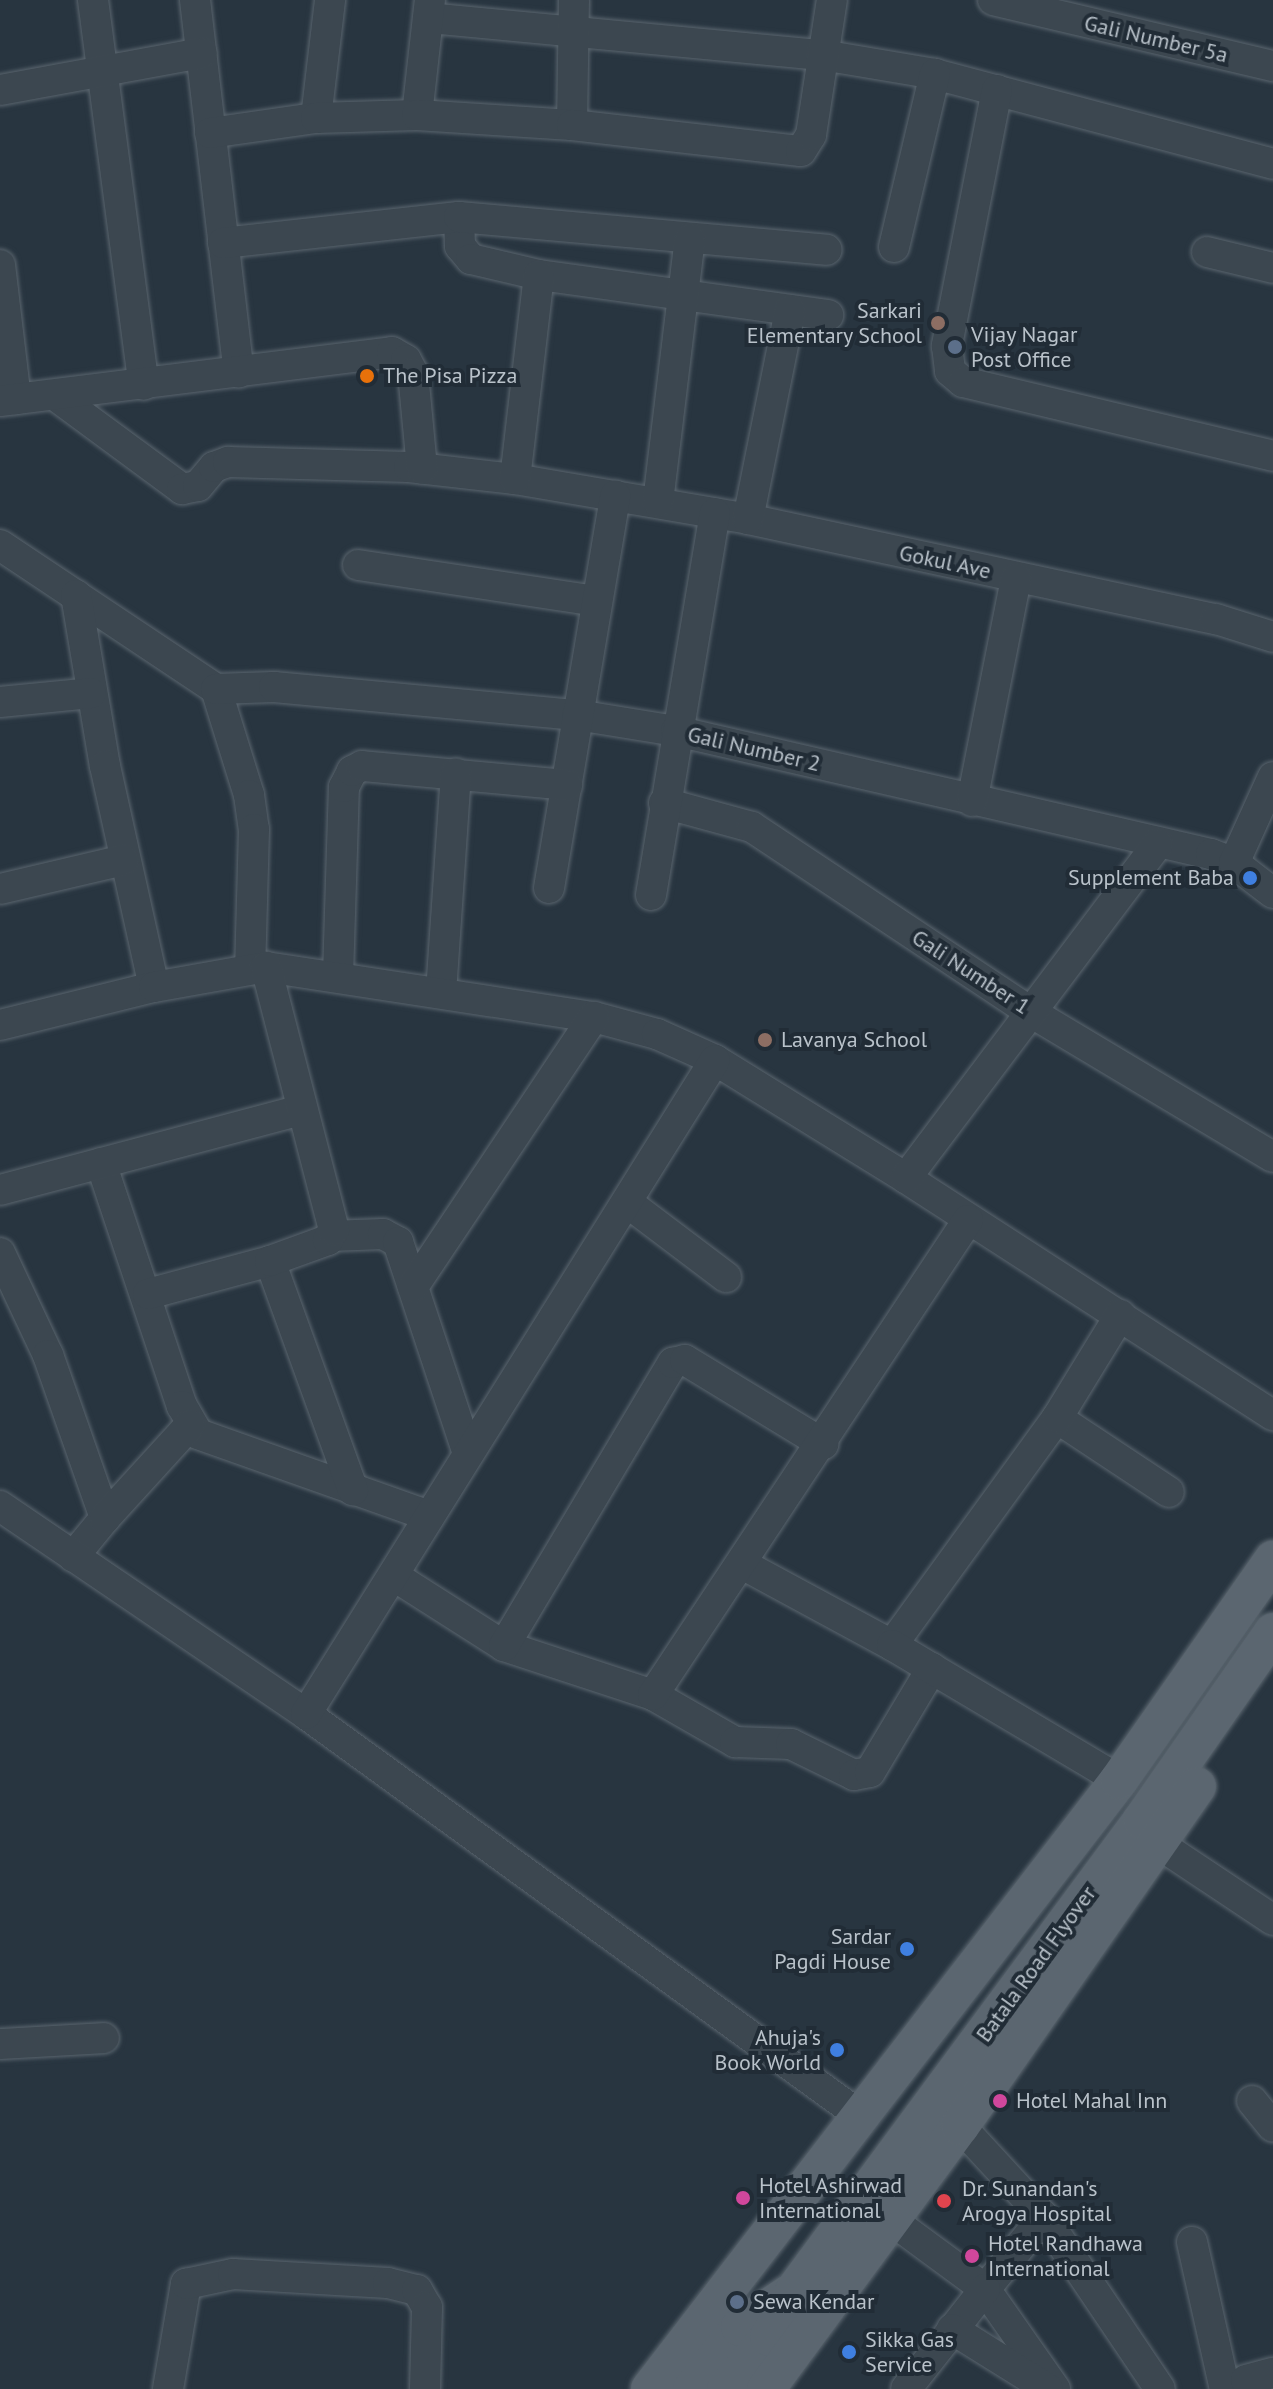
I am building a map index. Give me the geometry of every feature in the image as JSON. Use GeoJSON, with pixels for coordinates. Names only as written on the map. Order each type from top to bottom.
{"type":"FeatureCollection","features":[{"type":"Feature","properties":{"kind":"main road"},"geometry":{"type":"LineString","coordinates":[[692,2389],[713,2360],[862,2117],[1119,1780],[1273,1560]]}},
{"type":"Feature","properties":{"kind":"main road","name":"Batala Road Flyover"},"geometry":{"type":"LineString","coordinates":[[713,2360],[740,2327],[794,2291],[1142,1820],[1273,1632]]}},
{"type":"Feature","properties":{"kind":"main road"},"geometry":{"type":"LineString","coordinates":[[766,2389],[960,2126],[1159,1844],[1273,1673]]}},
{"type":"Feature","properties":{"kind":"main road"},"geometry":{"type":"LineString","coordinates":[[650,2389],[713,2360]]}},
{"type":"Feature","properties":{"kind":"street"},"geometry":{"type":"LineString","coordinates":[[93,0],[144,385]]}},
{"type":"Feature","properties":{"kind":"street"},"geometry":{"type":"LineString","coordinates":[[195,0],[239,372]]}},
{"type":"Feature","properties":{"kind":"street"},"geometry":{"type":"LineString","coordinates":[[316,118],[330,0]]}},
{"type":"Feature","properties":{"kind":"street"},"geometry":{"type":"LineString","coordinates":[[572,125],[574,0]]}},
{"type":"Feature","properties":{"kind":"street"},"geometry":{"type":"LineString","coordinates":[[210,133],[316,118],[417,115],[572,125],[801,151],[811,135],[832,0]]}},
{"type":"Feature","properties":{"kind":"street","name":"Gali Number 5a"},"geometry":{"type":"LineString","coordinates":[[993,0],[1056,8],[1273,66]]}},
{"type":"Feature","properties":{"kind":"street"},"geometry":{"type":"LineString","coordinates":[[417,115],[429,9],[574,35],[822,55],[935,74],[1273,164]]}},
{"type":"Feature","properties":{"kind":"street"},"geometry":{"type":"LineString","coordinates":[[0,90],[202,53]]}},
{"type":"Feature","properties":{"kind":"street"},"geometry":{"type":"LineString","coordinates":[[894,247],[935,74]]}},
{"type":"Feature","properties":{"kind":"street"},"geometry":{"type":"LineString","coordinates":[[997,90],[947,346],[950,371],[963,382],[1273,456]]}},
{"type":"Feature","properties":{"kind":"street"},"geometry":{"type":"LineString","coordinates":[[223,243],[459,217],[827,250]]}},
{"type":"Feature","properties":{"kind":"street"},"geometry":{"type":"LineString","coordinates":[[459,217],[464,254],[539,275],[683,298],[828,315]]}},
{"type":"Feature","properties":{"kind":"street"},"geometry":{"type":"LineString","coordinates":[[658,502],[690,239]]}},
{"type":"Feature","properties":{"kind":"street"},"geometry":{"type":"LineString","coordinates":[[1207,252],[1273,268]]}},
{"type":"Feature","properties":{"kind":"street"},"geometry":{"type":"LineString","coordinates":[[0,265],[8,400],[381,353],[399,355],[413,373],[422,469]]}},
{"type":"Feature","properties":{"kind":"street"},"geometry":{"type":"LineString","coordinates":[[515,479],[539,275]]}},
{"type":"Feature","properties":{"kind":"street"},"geometry":{"type":"LineString","coordinates":[[748,519],[790,310]]}},
{"type":"Feature","properties":{"kind":"street","name":"Gokul Ave"},"geometry":{"type":"LineString","coordinates":[[56,396],[182,489],[198,486],[214,467],[228,462],[422,469],[515,479],[748,519],[1216,619],[1273,637]]}},
{"type":"Feature","properties":{"kind":"street"},"geometry":{"type":"LineString","coordinates":[[549,888],[615,496]]}},
{"type":"Feature","properties":{"kind":"street"},"geometry":{"type":"LineString","coordinates":[[651,895],[676,731],[715,513]]}},
{"type":"Feature","properties":{"kind":"street"},"geometry":{"type":"LineString","coordinates":[[0,545],[216,689],[249,795],[254,829],[258,967],[334,1223],[330,1236]]}},
{"type":"Feature","properties":{"kind":"street"},"geometry":{"type":"LineString","coordinates":[[358,565],[596,601]]}},
{"type":"Feature","properties":{"kind":"street"},"geometry":{"type":"LineString","coordinates":[[972,801],[1016,578]]}},
{"type":"Feature","properties":{"kind":"street"},"geometry":{"type":"LineString","coordinates":[[76,595],[91,693],[124,860],[154,987]]}},
{"type":"Feature","properties":{"kind":"street","name":"Gali Number 2"},"geometry":{"type":"LineString","coordinates":[[216,689],[274,687],[577,715],[676,731],[1234,863],[1273,893]]}},
{"type":"Feature","properties":{"kind":"street"},"geometry":{"type":"LineString","coordinates":[[0,702],[91,693]]}},
{"type":"Feature","properties":{"kind":"street"},"geometry":{"type":"LineString","coordinates":[[338,976],[348,777],[362,766],[567,785]]}},
{"type":"Feature","properties":{"kind":"street"},"geometry":{"type":"LineString","coordinates":[[441,993],[456,774]]}},
{"type":"Feature","properties":{"kind":"street"},"geometry":{"type":"LineString","coordinates":[[1234,863],[1273,777]]}},
{"type":"Feature","properties":{"kind":"street","name":"Gali Number 1"},"geometry":{"type":"LineString","coordinates":[[664,803],[752,827],[1029,1011],[1273,1157]]}},
{"type":"Feature","properties":{"kind":"street"},"geometry":{"type":"LineString","coordinates":[[906,1178],[1158,844]]}},
{"type":"Feature","properties":{"kind":"street"},"geometry":{"type":"LineString","coordinates":[[0,889],[124,860]]}},
{"type":"Feature","properties":{"kind":"street"},"geometry":{"type":"LineString","coordinates":[[0,1025],[154,987],[258,967],[338,976],[594,1017],[657,1034],[715,1060],[906,1178],[1273,1415]]}},
{"type":"Feature","properties":{"kind":"street"},"geometry":{"type":"LineString","coordinates":[[413,1287],[594,1017]]}},
{"type":"Feature","properties":{"kind":"street"},"geometry":{"type":"LineString","coordinates":[[306,1714],[715,1060]]}},
{"type":"Feature","properties":{"kind":"street"},"geometry":{"type":"LineString","coordinates":[[0,1190],[300,1110]]}},
{"type":"Feature","properties":{"kind":"street"},"geometry":{"type":"LineString","coordinates":[[101,1163],[190,1425],[206,1439],[429,1516]]}},
{"type":"Feature","properties":{"kind":"street"},"geometry":{"type":"LineString","coordinates":[[628,1203],[726,1277]]}},
{"type":"Feature","properties":{"kind":"street"},"geometry":{"type":"LineString","coordinates":[[653,1695],[823,1444],[968,1220]]}},
{"type":"Feature","properties":{"kind":"street"},"geometry":{"type":"LineString","coordinates":[[148,1294],[270,1261],[330,1236],[393,1237],[413,1287],[468,1454]]}},
{"type":"Feature","properties":{"kind":"street"},"geometry":{"type":"LineString","coordinates":[[0,1253],[48,1355],[105,1518]]}},
{"type":"Feature","properties":{"kind":"street"},"geometry":{"type":"LineString","coordinates":[[270,1261],[353,1490]]}},
{"type":"Feature","properties":{"kind":"street"},"geometry":{"type":"LineString","coordinates":[[892,1645],[1057,1418],[1120,1315]]}},
{"type":"Feature","properties":{"kind":"street"},"geometry":{"type":"LineString","coordinates":[[504,1646],[673,1363],[685,1360],[823,1444]]}},
{"type":"Feature","properties":{"kind":"street"},"geometry":{"type":"LineString","coordinates":[[1057,1418],[1169,1492]]}},
{"type":"Feature","properties":{"kind":"street"},"geometry":{"type":"LineString","coordinates":[[73,1557],[190,1425]]}},
{"type":"Feature","properties":{"kind":"street"},"geometry":{"type":"LineString","coordinates":[[0,1506],[306,1714],[862,2117]]}},
{"type":"Feature","properties":{"kind":"street"},"geometry":{"type":"LineString","coordinates":[[742,1564],[892,1645],[1119,1780]]}},
{"type":"Feature","properties":{"kind":"street"},"geometry":{"type":"LineString","coordinates":[[394,1576],[504,1646],[653,1695],[735,1742],[791,1744],[859,1776],[870,1772],[932,1668]]}},
{"type":"Feature","properties":{"kind":"street"},"geometry":{"type":"LineString","coordinates":[[1159,1844],[1273,1920]]}},
{"type":"Feature","properties":{"kind":"street"},"geometry":{"type":"LineString","coordinates":[[0,2044],[104,2038]]}},
{"type":"Feature","properties":{"kind":"street"},"geometry":{"type":"LineString","coordinates":[[1252,2101],[1273,2127]]}},
{"type":"Feature","properties":{"kind":"street"},"geometry":{"type":"LineString","coordinates":[[960,2126],[1044,2217],[1160,2389]]}},
{"type":"Feature","properties":{"kind":"street"},"geometry":{"type":"LineString","coordinates":[[906,2389],[1044,2217]]}},
{"type":"Feature","properties":{"kind":"street"},"geometry":{"type":"LineString","coordinates":[[890,2219],[985,2289],[1055,2389]]}},
{"type":"Feature","properties":{"kind":"street"},"geometry":{"type":"LineString","coordinates":[[1192,2242],[1240,2383]]}},
{"type":"Feature","properties":{"kind":"street"},"geometry":{"type":"LineString","coordinates":[[168,2389],[186,2284],[233,2274],[388,2283],[417,2290],[428,2322],[425,2389]]}},
{"type":"Feature","properties":{"kind":"street"},"geometry":{"type":"LineString","coordinates":[[952,2329],[1048,2389]]}},
{"type":"Feature","properties":{"kind":"place","name":"Sarkari Elementary School"},"geometry":{"type":"Point","coordinates":[938,323]}},
{"type":"Feature","properties":{"kind":"place","name":"Vijay Nagar Post Office"},"geometry":{"type":"Point","coordinates":[955,347]}},
{"type":"Feature","properties":{"kind":"place","name":"The Pisa Pizza"},"geometry":{"type":"Point","coordinates":[367,376]}},
{"type":"Feature","properties":{"kind":"place","name":"Supplement Baba"},"geometry":{"type":"Point","coordinates":[1250,878]}},
{"type":"Feature","properties":{"kind":"place","name":"Lavanya School"},"geometry":{"type":"Point","coordinates":[765,1040]}},
{"type":"Feature","properties":{"kind":"place","name":"Sardar Pagdi House"},"geometry":{"type":"Point","coordinates":[907,1949]}},
{"type":"Feature","properties":{"kind":"place","name":"Ahuja's Book World"},"geometry":{"type":"Point","coordinates":[837,2050]}},
{"type":"Feature","properties":{"kind":"place","name":"Hotel Mahal Inn"},"geometry":{"type":"Point","coordinates":[1000,2101]}},
{"type":"Feature","properties":{"kind":"place","name":"Hotel Ashirwad International"},"geometry":{"type":"Point","coordinates":[743,2198]}},
{"type":"Feature","properties":{"kind":"place","name":"Dr. Sunandan's Arogya Hospital"},"geometry":{"type":"Point","coordinates":[944,2201]}},
{"type":"Feature","properties":{"kind":"place","name":"Hotel Randhawa International"},"geometry":{"type":"Point","coordinates":[972,2256]}},
{"type":"Feature","properties":{"kind":"place","name":"Sewa Kendar"},"geometry":{"type":"Point","coordinates":[737,2302]}},
{"type":"Feature","properties":{"kind":"place","name":"Sikka Gas Service"},"geometry":{"type":"Point","coordinates":[849,2352]}}]}
